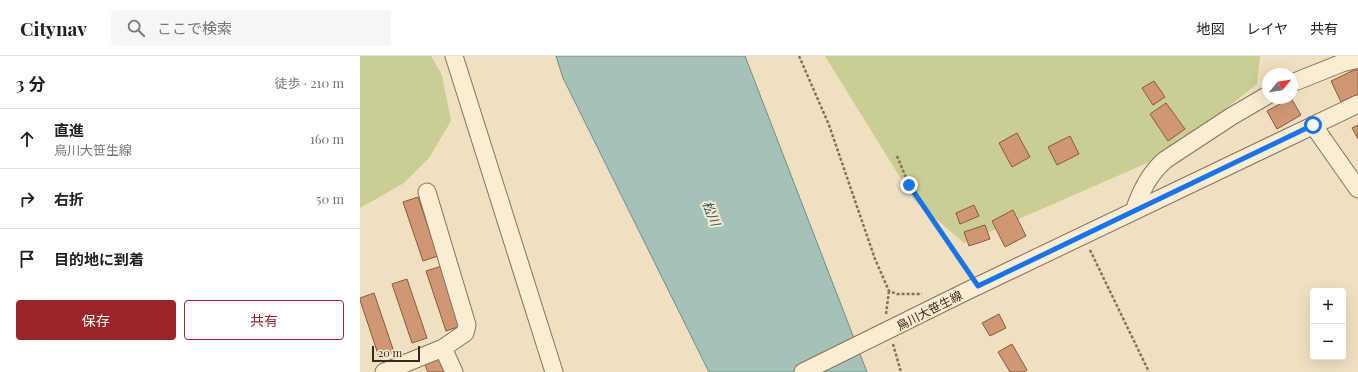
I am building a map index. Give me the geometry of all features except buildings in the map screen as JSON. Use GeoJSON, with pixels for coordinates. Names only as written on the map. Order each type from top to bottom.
{"type":"FeatureCollection","features":[{"type":"Feature","properties":{"kind":"street"},"geometry":{"type":"LineString","coordinates":[[454,56],[554,372]]}},
{"type":"Feature","properties":{"kind":"street"},"geometry":{"type":"LineString","coordinates":[[1298,81],[1342,63],[1358,59]]}},
{"type":"Feature","properties":{"kind":"street"},"geometry":{"type":"LineString","coordinates":[[1134,211],[1140,192],[1156,168],[1165,160],[1232,116],[1262,98]]}},
{"type":"Feature","properties":{"kind":"street","name":"鳥川大笹生線"},"geometry":{"type":"LineString","coordinates":[[803,372],[884,333],[973,280],[1083,236],[1358,104]]}},
{"type":"Feature","properties":{"kind":"street"},"geometry":{"type":"LineString","coordinates":[[1313,125],[1358,189]]}},
{"type":"Feature","properties":{"kind":"street"},"geometry":{"type":"LineString","coordinates":[[384,372],[443,348],[465,333],[467,325],[427,192]]}},
{"type":"Feature","properties":{"kind":"street"},"geometry":{"type":"LineString","coordinates":[[443,348],[454,372]]}},
{"type":"Feature","properties":{"kind":"path"},"geometry":{"type":"LineString","coordinates":[[799,56],[829,125],[875,260],[889,291],[897,294],[910,295],[928,292]]}},
{"type":"Feature","properties":{"kind":"path"},"geometry":{"type":"LineString","coordinates":[[897,156],[909,185],[973,280]]}},
{"type":"Feature","properties":{"kind":"path"},"geometry":{"type":"LineString","coordinates":[[1083,236],[1149,372]]}},
{"type":"Feature","properties":{"kind":"path"},"geometry":{"type":"LineString","coordinates":[[962,276],[973,280]]}},
{"type":"Feature","properties":{"kind":"green space"},"geometry":{"type":"Polygon","coordinates":[[[360,56],[431,56],[442,75],[451,121],[429,158],[404,183],[360,208],[360,56]]]}},
{"type":"Feature","properties":{"kind":"green space"},"geometry":{"type":"Polygon","coordinates":[[[825,56],[1260,56],[1257,84],[1170,153],[964,243],[914,200],[825,56]]]}},
{"type":"Feature","properties":{"kind":"water","name":"松川"},"geometry":{"type":"Polygon","coordinates":[[[556,56],[745,56],[867,372],[709,372],[563,78],[556,56]]]}},
{"type":"Feature","properties":{"kind":"route"},"geometry":{"type":"LineString","coordinates":[[909,185],[978,286],[1313,125]]}}]}
